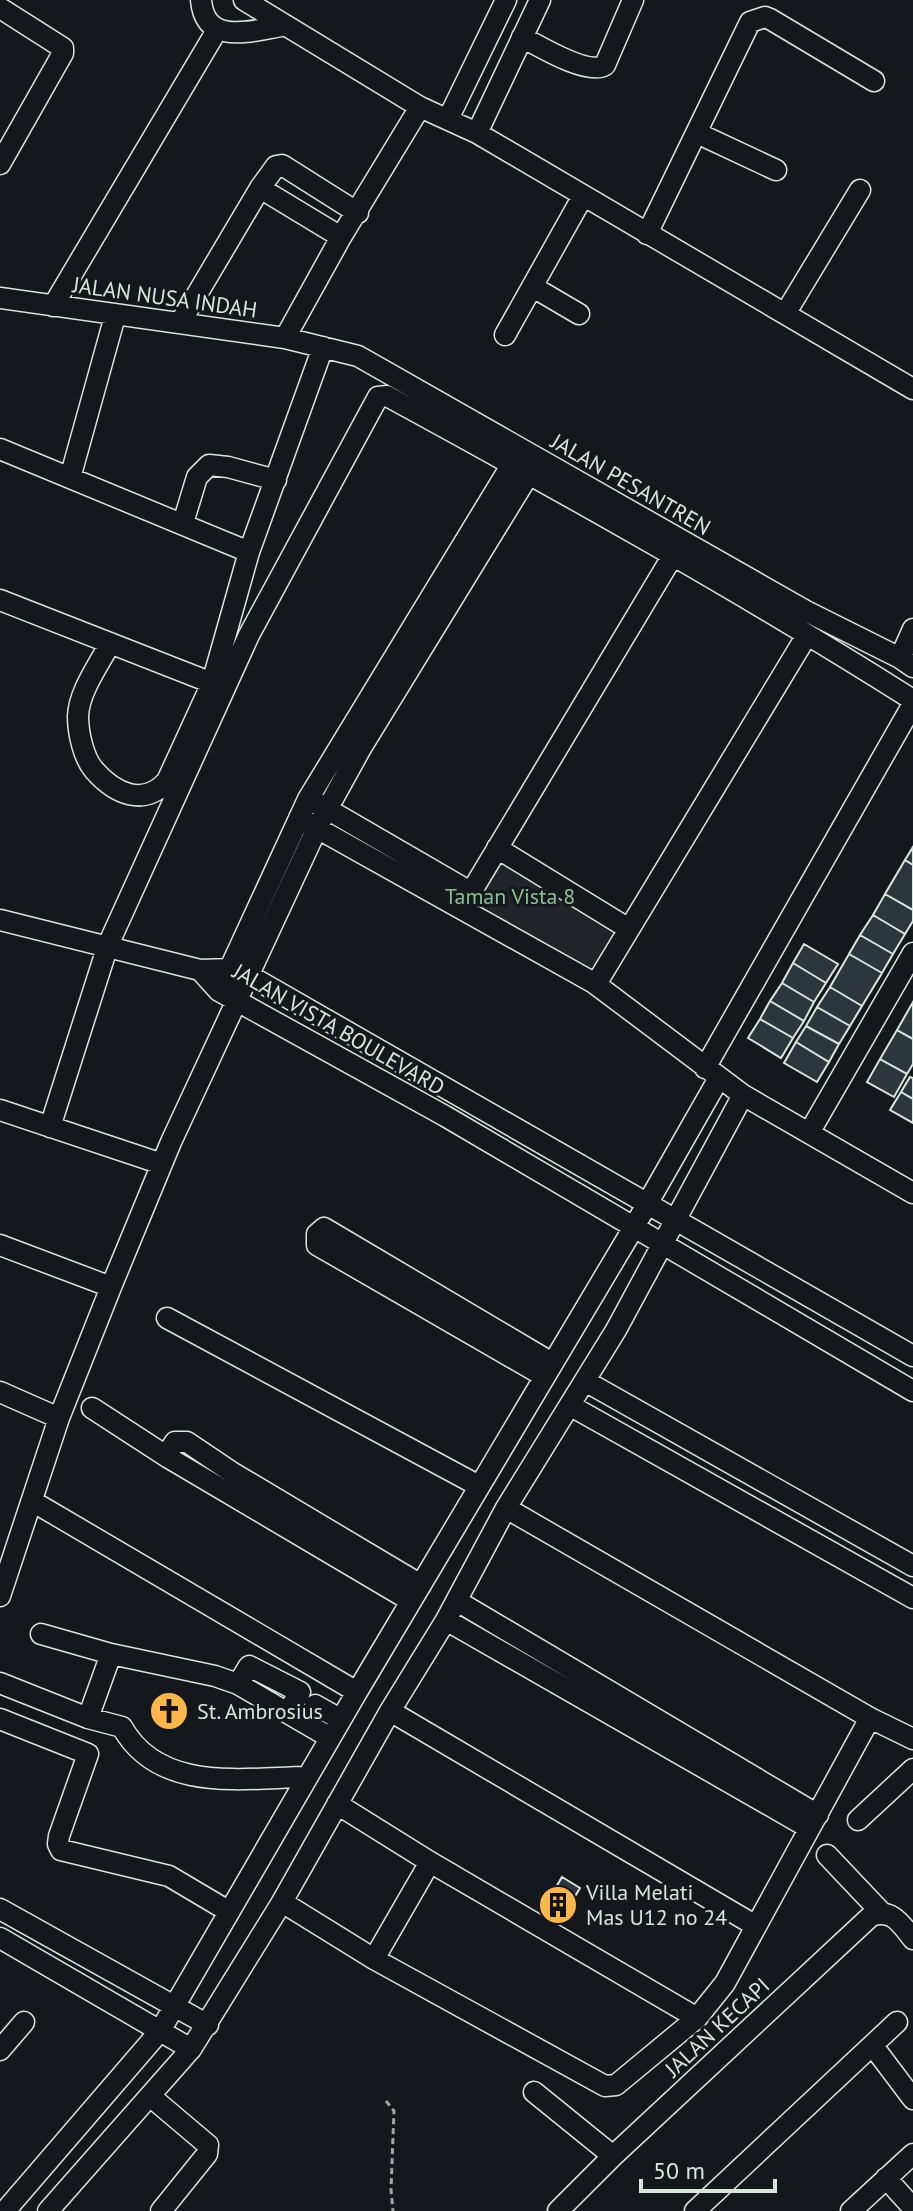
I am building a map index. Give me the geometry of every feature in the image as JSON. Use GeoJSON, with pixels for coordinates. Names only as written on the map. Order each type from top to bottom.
{"type":"FeatureCollection","features":[{"type":"Feature","properties":{"kind":"street"},"geometry":{"type":"LineString","coordinates":[[201,0],[206,21],[217,30],[249,31],[282,26]]}},
{"type":"Feature","properties":{"kind":"street"},"geometry":{"type":"LineString","coordinates":[[244,0],[282,26],[420,107],[477,133],[913,389]]}},
{"type":"Feature","properties":{"kind":"street"},"geometry":{"type":"LineString","coordinates":[[448,119],[506,0]]}},
{"type":"Feature","properties":{"kind":"street"},"geometry":{"type":"LineString","coordinates":[[477,133],[540,0]]}},
{"type":"Feature","properties":{"kind":"street"},"geometry":{"type":"LineString","coordinates":[[522,37],[556,55],[599,69],[605,65],[633,0]]}},
{"type":"Feature","properties":{"kind":"street"},"geometry":{"type":"LineString","coordinates":[[0,8],[63,48],[0,164]]}},
{"type":"Feature","properties":{"kind":"street"},"geometry":{"type":"LineString","coordinates":[[647,234],[750,22],[756,18],[770,19],[874,81]]}},
{"type":"Feature","properties":{"kind":"street"},"geometry":{"type":"LineString","coordinates":[[53,306],[217,30]]}},
{"type":"Feature","properties":{"kind":"street"},"geometry":{"type":"LineString","coordinates":[[285,338],[341,237],[420,107]]}},
{"type":"Feature","properties":{"kind":"street"},"geometry":{"type":"LineString","coordinates":[[697,133],[776,170]]}},
{"type":"Feature","properties":{"kind":"street"},"geometry":{"type":"LineString","coordinates":[[180,323],[276,166],[282,165],[358,213]]}},
{"type":"Feature","properties":{"kind":"street"},"geometry":{"type":"LineString","coordinates":[[260,188],[341,237]]}},
{"type":"Feature","properties":{"kind":"street"},"geometry":{"type":"LineString","coordinates":[[785,314],[860,190]]}},
{"type":"Feature","properties":{"kind":"street"},"geometry":{"type":"LineString","coordinates":[[505,335],[583,196]]}},
{"type":"Feature","properties":{"kind":"street"},"geometry":{"type":"LineString","coordinates":[[533,287],[579,314]]}},
{"type":"Feature","properties":{"kind":"street","name":"JALAN NUSA INDAH"},"geometry":{"type":"LineString","coordinates":[[0,298],[285,338],[334,349]]}},
{"type":"Feature","properties":{"kind":"street"},"geometry":{"type":"LineString","coordinates":[[70,478],[115,316]]}},
{"type":"Feature","properties":{"kind":"street"},"geometry":{"type":"LineString","coordinates":[[110,643],[80,700],[78,719],[82,744],[93,769],[117,789],[137,797],[156,793],[167,781],[212,683],[249,552],[276,480],[334,349]]}},
{"type":"Feature","properties":{"kind":"street","name":"JALAN PESANTREN"},"geometry":{"type":"LineString","coordinates":[[334,349],[358,356],[806,611],[906,663]]}},
{"type":"Feature","properties":{"kind":"street"},"geometry":{"type":"LineString","coordinates":[[5,2211],[160,2031],[176,2007],[306,1777],[647,1204],[712,1073],[913,702],[807,635],[520,469],[387,396],[378,397],[249,635],[108,945],[50,1127]]}},
{"type":"Feature","properties":{"kind":"street"},"geometry":{"type":"LineString","coordinates":[[0,449],[249,552]]}},
{"type":"Feature","properties":{"kind":"street"},"geometry":{"type":"LineString","coordinates":[[183,523],[197,477],[209,465],[276,480]]}},
{"type":"Feature","properties":{"kind":"street"},"geometry":{"type":"LineString","coordinates":[[0,1596],[59,1418],[228,996],[313,812],[520,469]]}},
{"type":"Feature","properties":{"kind":"street"},"geometry":{"type":"LineString","coordinates":[[313,812],[469,890],[473,889],[672,557]]}},
{"type":"Feature","properties":{"kind":"street"},"geometry":{"type":"LineString","coordinates":[[0,600],[212,683]]}},
{"type":"Feature","properties":{"kind":"street"},"geometry":{"type":"LineString","coordinates":[[906,663],[913,629]]}},
{"type":"Feature","properties":{"kind":"street"},"geometry":{"type":"LineString","coordinates":[[594,983],[807,635]]}},
{"type":"Feature","properties":{"kind":"street"},"geometry":{"type":"LineString","coordinates":[[313,812],[594,983],[743,1095],[913,1193]]}},
{"type":"Feature","properties":{"kind":"street"},"geometry":{"type":"LineString","coordinates":[[497,848],[629,929]]}},
{"type":"Feature","properties":{"kind":"street"},"geometry":{"type":"LineString","coordinates":[[0,920],[200,970]]}},
{"type":"Feature","properties":{"kind":"street"},"geometry":{"type":"LineString","coordinates":[[809,1133],[913,953]]}},
{"type":"Feature","properties":{"kind":"street","name":"JALAN VISTA BOULEVARD"},"geometry":{"type":"LineString","coordinates":[[200,970],[240,972],[913,1356]]}},
{"type":"Feature","properties":{"kind":"street","name":"JALAN VISTA BOULEVARD"},"geometry":{"type":"LineString","coordinates":[[200,970],[228,996],[445,1116],[913,1391]]}},
{"type":"Feature","properties":{"kind":"street"},"geometry":{"type":"LineString","coordinates":[[48,2211],[191,2049],[208,2025],[457,1601],[506,1508],[571,1406],[664,1243],[743,1095]]}},
{"type":"Feature","properties":{"kind":"street"},"geometry":{"type":"LineString","coordinates":[[0,1110],[162,1164]]}},
{"type":"Feature","properties":{"kind":"street"},"geometry":{"type":"LineString","coordinates":[[324,1228],[548,1370],[317,1245],[317,1234],[324,1228]]}},
{"type":"Feature","properties":{"kind":"street"},"geometry":{"type":"LineString","coordinates":[[0,1245],[111,1287]]}},
{"type":"Feature","properties":{"kind":"street"},"geometry":{"type":"LineString","coordinates":[[167,1318],[479,1486]]}},
{"type":"Feature","properties":{"kind":"street"},"geometry":{"type":"LineString","coordinates":[[585,1381],[910,1564],[892,1586]]}},
{"type":"Feature","properties":{"kind":"street"},"geometry":{"type":"LineString","coordinates":[[0,1392],[59,1418]]}},
{"type":"Feature","properties":{"kind":"street"},"geometry":{"type":"LineString","coordinates":[[571,1406],[913,1598]]}},
{"type":"Feature","properties":{"kind":"street"},"geometry":{"type":"LineString","coordinates":[[92,1408],[169,1458],[169,1451],[175,1442],[187,1442],[416,1593]]}},
{"type":"Feature","properties":{"kind":"street"},"geometry":{"type":"LineString","coordinates":[[735,1498],[749,1473]]}},
{"type":"Feature","properties":{"kind":"street"},"geometry":{"type":"LineString","coordinates":[[32,1501],[357,1692]]}},
{"type":"Feature","properties":{"kind":"street"},"geometry":{"type":"LineString","coordinates":[[506,1508],[870,1718],[913,1739]]}},
{"type":"Feature","properties":{"kind":"street"},"geometry":{"type":"LineString","coordinates":[[457,1601],[814,1821]]}},
{"type":"Feature","properties":{"kind":"street"},"geometry":{"type":"LineString","coordinates":[[446,1620],[814,1821]]}},
{"type":"Feature","properties":{"kind":"street"},"geometry":{"type":"LineString","coordinates":[[41,1634],[238,1684],[288,1712],[335,1728]]}},
{"type":"Feature","properties":{"kind":"street"},"geometry":{"type":"LineString","coordinates":[[88,1718],[111,1654]]}},
{"type":"Feature","properties":{"kind":"street"},"geometry":{"type":"LineString","coordinates":[[0,1683],[88,1718],[122,1727],[130,1742],[172,1771],[198,1778],[306,1777]]}},
{"type":"Feature","properties":{"kind":"street"},"geometry":{"type":"LineString","coordinates":[[315,1705],[335,1728]]}},
{"type":"Feature","properties":{"kind":"street"},"geometry":{"type":"LineString","coordinates":[[390,1711],[756,1926]]}},
{"type":"Feature","properties":{"kind":"street"},"geometry":{"type":"LineString","coordinates":[[282,1902],[374,1959],[605,2086],[616,2085],[697,2018],[725,1983],[870,1718]]}},
{"type":"Feature","properties":{"kind":"street"},"geometry":{"type":"LineString","coordinates":[[0,1719],[88,1754],[59,1836],[61,1850],[169,1876],[228,1911]]}},
{"type":"Feature","properties":{"kind":"street"},"geometry":{"type":"LineString","coordinates":[[858,1820],[913,1769]]}},
{"type":"Feature","properties":{"kind":"street"},"geometry":{"type":"LineString","coordinates":[[337,1804],[697,2018]]}},
{"type":"Feature","properties":{"kind":"street"},"geometry":{"type":"LineString","coordinates":[[827,1855],[881,1912],[891,1914],[913,1939]]}},
{"type":"Feature","properties":{"kind":"street"},"geometry":{"type":"LineString","coordinates":[[374,1959],[430,1862]]}},
{"type":"Feature","properties":{"kind":"street"},"geometry":{"type":"LineString","coordinates":[[0,1909],[208,2025]]}},
{"type":"Feature","properties":{"kind":"street","name":"JALAN KECAPI"},"geometry":{"type":"LineString","coordinates":[[558,2211],[871,1916],[881,1912]]}},
{"type":"Feature","properties":{"kind":"street"},"geometry":{"type":"LineString","coordinates":[[0,1938],[191,2049]]}},
{"type":"Feature","properties":{"kind":"street"},"geometry":{"type":"LineString","coordinates":[[0,2050],[24,2022]]}},
{"type":"Feature","properties":{"kind":"street"},"geometry":{"type":"LineString","coordinates":[[695,2211],[897,2022]]}},
{"type":"Feature","properties":{"kind":"street"},"geometry":{"type":"LineString","coordinates":[[873,2046],[913,2099]]}},
{"type":"Feature","properties":{"kind":"street"},"geometry":{"type":"LineString","coordinates":[[534,2092],[613,2156]]}},
{"type":"Feature","properties":{"kind":"street"},"geometry":{"type":"LineString","coordinates":[[150,2096],[208,2145],[207,2154],[161,2211]]}},
{"type":"Feature","properties":{"kind":"street"},"geometry":{"type":"LineString","coordinates":[[851,2211],[913,2154]]}},
{"type":"Feature","properties":{"kind":"street"},"geometry":{"type":"LineString","coordinates":[[886,2178],[913,2208]]}},
{"type":"Feature","properties":{"kind":"path"},"geometry":{"type":"LineString","coordinates":[[386,2101],[394,2111],[393,2211]]}},
{"type":"Feature","properties":{"kind":"green space","name":"Taman Vista 8"},"geometry":{"type":"Polygon","coordinates":[[[497,848],[629,929],[594,983],[462,908],[497,848]]]}},
{"type":"Feature","properties":{"kind":"building"},"geometry":{"type":"Polygon","coordinates":[[[913,847],[913,865],[905,860],[913,847]]]}},
{"type":"Feature","properties":{"kind":"building"},"geometry":{"type":"Polygon","coordinates":[[[905,860],[913,865],[913,910],[885,894],[905,860]]]}},
{"type":"Feature","properties":{"kind":"building"},"geometry":{"type":"Polygon","coordinates":[[[885,894],[913,910],[913,921],[905,934],[873,915],[885,894]]]}},
{"type":"Feature","properties":{"kind":"building"},"geometry":{"type":"Polygon","coordinates":[[[873,915],[905,934],[893,954],[860,935],[873,915]]]}},
{"type":"Feature","properties":{"kind":"building"},"geometry":{"type":"Polygon","coordinates":[[[860,935],[893,954],[882,973],[849,954],[860,935]]]}},
{"type":"Feature","properties":{"kind":"building"},"geometry":{"type":"Polygon","coordinates":[[[804,944],[838,964],[826,983],[793,963],[804,944]]]}},
{"type":"Feature","properties":{"kind":"building"},"geometry":{"type":"Polygon","coordinates":[[[849,954],[882,973],[862,1006],[830,987],[849,954]]]}},
{"type":"Feature","properties":{"kind":"building"},"geometry":{"type":"Polygon","coordinates":[[[793,963],[826,983],[814,1002],[782,983],[793,963]]]}},
{"type":"Feature","properties":{"kind":"building"},"geometry":{"type":"Polygon","coordinates":[[[782,983],[814,1002],[804,1021],[770,1001],[782,983]]]}},
{"type":"Feature","properties":{"kind":"building"},"geometry":{"type":"Polygon","coordinates":[[[830,987],[862,1006],[850,1026],[817,1007],[830,987]]]}},
{"type":"Feature","properties":{"kind":"building"},"geometry":{"type":"Polygon","coordinates":[[[770,1001],[804,1021],[793,1038],[760,1019],[770,1001]]]}},
{"type":"Feature","properties":{"kind":"building"},"geometry":{"type":"Polygon","coordinates":[[[913,1002],[913,1039],[897,1030],[913,1002]]]}},
{"type":"Feature","properties":{"kind":"building"},"geometry":{"type":"Polygon","coordinates":[[[817,1007],[850,1026],[839,1044],[806,1026],[817,1007]]]}},
{"type":"Feature","properties":{"kind":"building"},"geometry":{"type":"Polygon","coordinates":[[[760,1019],[793,1038],[781,1058],[748,1038],[760,1019]]]}},
{"type":"Feature","properties":{"kind":"building"},"geometry":{"type":"Polygon","coordinates":[[[806,1026],[839,1044],[829,1062],[796,1042],[806,1026]]]}},
{"type":"Feature","properties":{"kind":"building"},"geometry":{"type":"Polygon","coordinates":[[[897,1030],[913,1039],[913,1064],[907,1074],[880,1059],[897,1030]]]}},
{"type":"Feature","properties":{"kind":"building"},"geometry":{"type":"Polygon","coordinates":[[[796,1042],[829,1062],[817,1082],[784,1063],[796,1042]]]}},
{"type":"Feature","properties":{"kind":"building"},"geometry":{"type":"Polygon","coordinates":[[[880,1059],[907,1074],[894,1097],[867,1082],[880,1059]]]}},
{"type":"Feature","properties":{"kind":"building"},"geometry":{"type":"Polygon","coordinates":[[[910,1077],[913,1078],[913,1099],[901,1092],[910,1077]]]}},
{"type":"Feature","properties":{"kind":"building"},"geometry":{"type":"Polygon","coordinates":[[[901,1092],[913,1099],[913,1123],[890,1110],[901,1092]]]}},
{"type":"Feature","properties":{"kind":"building","name":"Villa Melati Mas U12 no 24"},"geometry":{"type":"Polygon","coordinates":[[[562,1877],[580,1888],[553,1933],[535,1923],[562,1877]]]}},
{"type":"Feature","properties":{"kind":"place","name":"St. Ambrosius"},"geometry":{"type":"Point","coordinates":[169,1711]}},
{"type":"Feature","properties":{"kind":"place","name":"Villa Melati Mas U12 no 24"},"geometry":{"type":"Point","coordinates":[558,1905]}}]}
